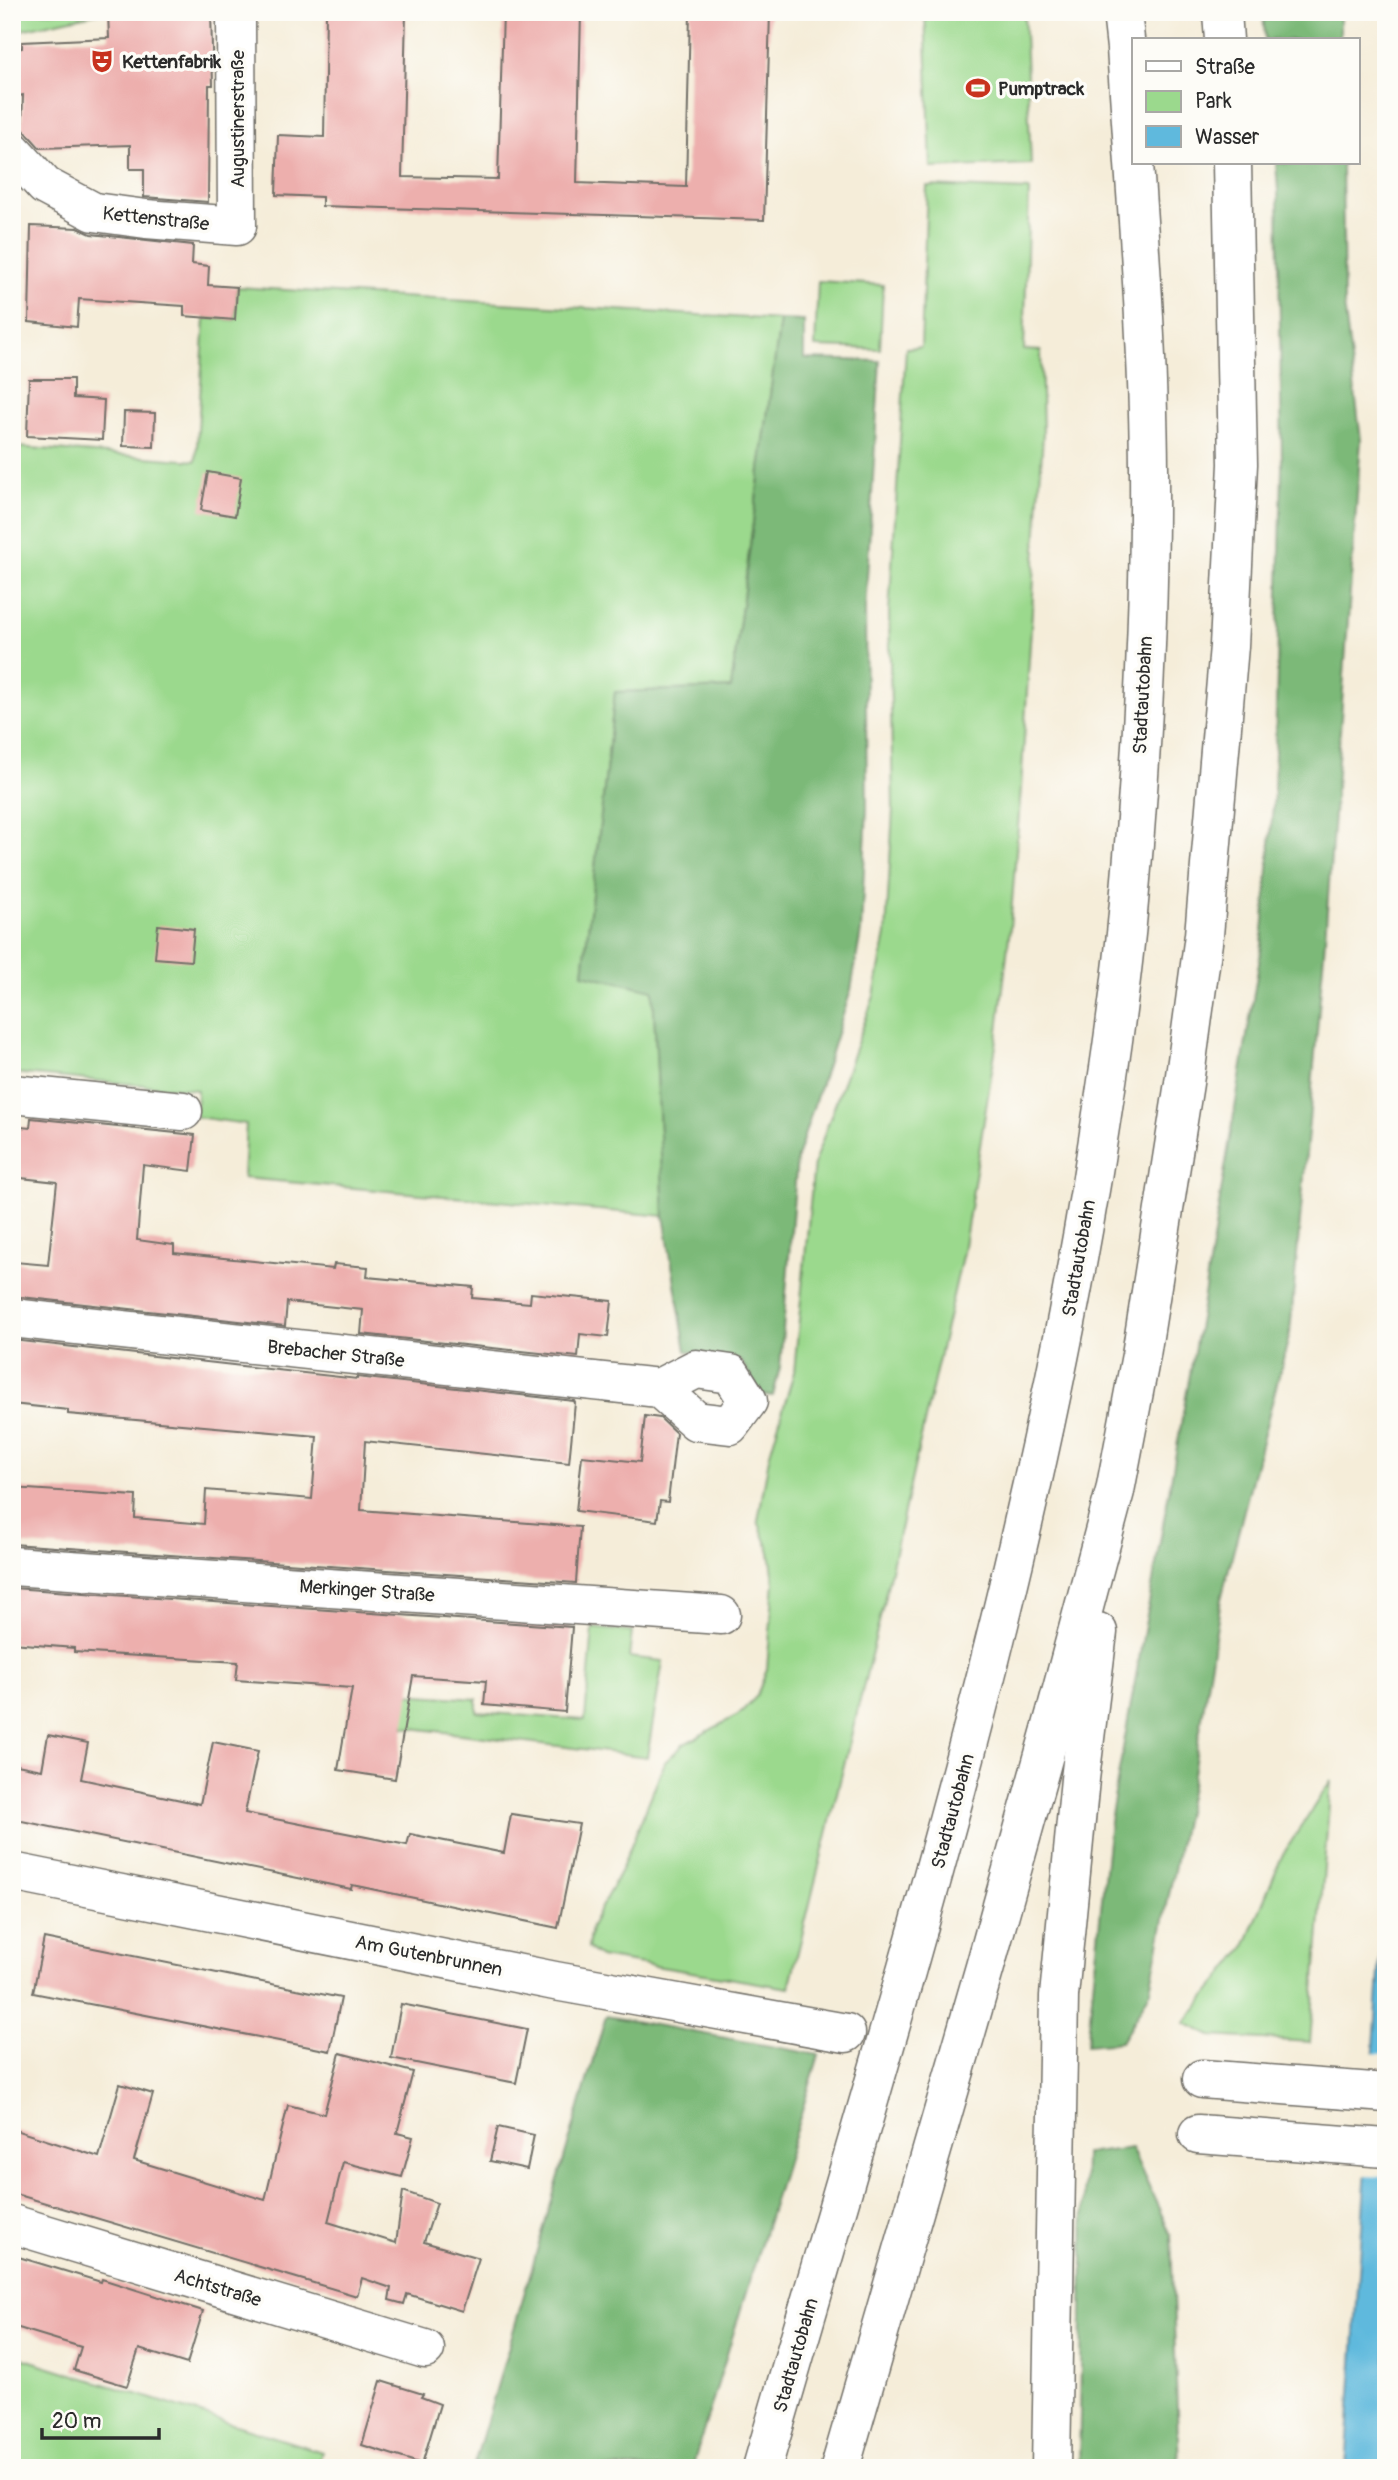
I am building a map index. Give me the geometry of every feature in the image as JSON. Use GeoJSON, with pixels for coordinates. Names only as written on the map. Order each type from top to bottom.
{"type":"FeatureCollection","features":[{"type":"Feature","properties":{"kind":"main road","name":"Augustinerstraße"},"geometry":{"type":"LineString","coordinates":[[236,12],[237,226]]}},
{"type":"Feature","properties":{"kind":"main road","name":"Stadtautobahn"},"geometry":{"type":"LineString","coordinates":[[1122,12],[1132,148]]}},
{"type":"Feature","properties":{"kind":"main road"},"geometry":{"type":"LineString","coordinates":[[1222,12],[1224,38]]}},
{"type":"Feature","properties":{"kind":"main road","name":"Kettenstraße"},"geometry":{"type":"LineString","coordinates":[[12,150],[45,186],[94,212],[237,226]]}},
{"type":"Feature","properties":{"kind":"main road","name":"Stadtautobahn"},"geometry":{"type":"LineString","coordinates":[[762,2468],[913,1953],[994,1648],[1032,1493],[1072,1301],[1107,1086],[1129,905],[1146,626],[1149,469],[1133,164]]}},
{"type":"Feature","properties":{"kind":"main road"},"geometry":{"type":"LineString","coordinates":[[1051,2468],[1059,1996],[1080,1779],[1115,1491],[1143,1341],[1184,1083],[1204,935],[1219,784],[1238,464],[1232,164]]}},
{"type":"Feature","properties":{"kind":"main road"},"geometry":{"type":"LineString","coordinates":[[12,1094],[183,1111]]}},
{"type":"Feature","properties":{"kind":"main road","name":"Brebacher Straße"},"geometry":{"type":"LineString","coordinates":[[12,1318],[659,1388]]}},
{"type":"Feature","properties":{"kind":"main road"},"geometry":{"type":"LineString","coordinates":[[840,2468],[985,1967],[1115,1491]]}},
{"type":"Feature","properties":{"kind":"main road","name":"Merkinger Straße"},"geometry":{"type":"LineString","coordinates":[[12,1566],[721,1615]]}},
{"type":"Feature","properties":{"kind":"main road","name":"Am Gutenbrunnen"},"geometry":{"type":"LineString","coordinates":[[12,1872],[542,1978],[846,2033]]}},
{"type":"Feature","properties":{"kind":"main road"},"geometry":{"type":"LineString","coordinates":[[1202,2079],[1386,2093]]}},
{"type":"Feature","properties":{"kind":"main road"},"geometry":{"type":"LineString","coordinates":[[1198,2134],[1386,2148]]}},
{"type":"Feature","properties":{"kind":"main road","name":"Achtstraße"},"geometry":{"type":"LineString","coordinates":[[12,2224],[425,2349]]}},
{"type":"Feature","properties":{"kind":"green space"},"geometry":{"type":"Polygon","coordinates":[[[12,12],[103,12],[12,32],[12,12]]]}},
{"type":"Feature","properties":{"kind":"green space","name":"Pumptrack"},"geometry":{"type":"Polygon","coordinates":[[[925,12],[1024,12],[1031,164],[931,168],[925,12]]]}},
{"type":"Feature","properties":{"kind":"green space"},"geometry":{"type":"Polygon","coordinates":[[[1263,12],[1340,12],[1340,38],[1265,38],[1263,12]]]}},
{"type":"Feature","properties":{"kind":"green space"},"geometry":{"type":"Polygon","coordinates":[[[1276,164],[1342,164],[1344,304],[1361,440],[1324,953],[1290,1333],[1221,1599],[1191,1786],[1149,1994],[1121,2042],[1087,2045],[1110,1821],[1202,1307],[1262,945],[1274,793],[1282,468],[1276,164]]]}},
{"type":"Feature","properties":{"kind":"green space"},"geometry":{"type":"Polygon","coordinates":[[[927,186],[1029,190],[1024,350],[1041,351],[1043,434],[1021,788],[1010,928],[997,1039],[963,1252],[878,1627],[789,1988],[600,1957],[588,1948],[591,1926],[621,1870],[665,1762],[684,1744],[738,1715],[757,1696],[767,1669],[774,1581],[770,1552],[758,1521],[769,1457],[794,1372],[814,1163],[874,996],[886,934],[893,808],[889,612],[906,348],[921,347],[927,186]]]}},
{"type":"Feature","properties":{"kind":"green space"},"geometry":{"type":"Polygon","coordinates":[[[818,281],[883,285],[880,349],[815,347],[818,281]]]}},
{"type":"Feature","properties":{"kind":"green space"},"geometry":{"type":"Polygon","coordinates":[[[237,287],[780,320],[731,688],[615,692],[583,973],[653,990],[664,1216],[243,1178],[246,1124],[196,1117],[197,1090],[12,1073],[12,437],[17,438],[17,447],[196,461],[205,318],[235,320],[237,287]]]}},
{"type":"Feature","properties":{"kind":"green space"},"geometry":{"type":"Polygon","coordinates":[[[780,320],[804,321],[804,359],[880,361],[865,611],[867,808],[861,931],[851,990],[797,1158],[780,1367],[773,1396],[762,1395],[741,1361],[686,1351],[664,1216],[653,990],[583,974],[615,692],[731,688],[780,320]]]}},
{"type":"Feature","properties":{"kind":"green space"},"geometry":{"type":"Polygon","coordinates":[[[593,1628],[632,1632],[629,1657],[663,1661],[647,1757],[404,1727],[404,1694],[477,1699],[477,1712],[585,1720],[593,1628]]]}},
{"type":"Feature","properties":{"kind":"green space"},"geometry":{"type":"Polygon","coordinates":[[[1331,1780],[1310,2042],[1211,2036],[1185,2023],[1245,1947],[1282,1856],[1331,1780]]]}},
{"type":"Feature","properties":{"kind":"green space"},"geometry":{"type":"Polygon","coordinates":[[[606,2016],[819,2055],[692,2468],[473,2468],[606,2016]]]}},
{"type":"Feature","properties":{"kind":"green space"},"geometry":{"type":"Polygon","coordinates":[[[1131,2148],[1171,2235],[1179,2468],[1079,2468],[1085,2154],[1131,2148]]]}},
{"type":"Feature","properties":{"kind":"green space"},"geometry":{"type":"Polygon","coordinates":[[[12,2355],[322,2452],[317,2468],[12,2468],[12,2355]]]}},
{"type":"Feature","properties":{"kind":"water"},"geometry":{"type":"Polygon","coordinates":[[[1386,1868],[1386,2468],[1346,2468],[1386,1868]]]}},
{"type":"Feature","properties":{"kind":"pier"},"geometry":{"type":"Polygon","coordinates":[[[1369,2053],[1386,2054],[1386,2177],[1361,2176],[1369,2053]]]}},
{"type":"Feature","properties":{"kind":"building"},"geometry":{"type":"Polygon","coordinates":[[[108,12],[211,12],[213,85],[209,85],[208,202],[144,197],[144,169],[130,169],[130,145],[40,148],[22,128],[23,95],[15,97],[15,61],[19,61],[18,49],[22,48],[22,42],[109,38],[108,12]]]}},
{"type":"Feature","properties":{"kind":"building"},"geometry":{"type":"Polygon","coordinates":[[[326,12],[406,12],[402,177],[498,179],[503,12],[581,12],[577,183],[686,187],[690,12],[770,12],[764,220],[322,206],[322,197],[276,195],[278,135],[324,137],[326,12]]]}},
{"type":"Feature","properties":{"kind":"building"},"geometry":{"type":"Polygon","coordinates":[[[31,226],[78,228],[91,234],[193,245],[192,264],[209,266],[208,285],[237,287],[235,320],[184,316],[184,306],[79,299],[77,327],[29,322],[31,226]]]}},
{"type":"Feature","properties":{"kind":"building"},"geometry":{"type":"Polygon","coordinates":[[[29,379],[73,379],[73,398],[104,400],[102,440],[27,436],[29,379]]]}},
{"type":"Feature","properties":{"kind":"building"},"geometry":{"type":"Polygon","coordinates":[[[124,412],[155,413],[154,447],[123,446],[124,412]]]}},
{"type":"Feature","properties":{"kind":"building"},"geometry":{"type":"Polygon","coordinates":[[[208,472],[241,478],[235,516],[201,510],[208,472]]]}},
{"type":"Feature","properties":{"kind":"building"},"geometry":{"type":"Polygon","coordinates":[[[158,925],[194,929],[191,961],[155,958],[158,925]]]}},
{"type":"Feature","properties":{"kind":"building"},"geometry":{"type":"Polygon","coordinates":[[[31,1118],[195,1135],[191,1171],[143,1165],[137,1240],[174,1245],[174,1253],[333,1269],[334,1264],[368,1267],[367,1277],[473,1287],[472,1298],[530,1303],[531,1293],[612,1301],[608,1337],[580,1334],[578,1357],[361,1334],[363,1310],[287,1302],[285,1326],[12,1296],[15,1262],[48,1265],[57,1182],[12,1177],[12,1126],[30,1128],[31,1118]]]}},
{"type":"Feature","properties":{"kind":"building"},"geometry":{"type":"Polygon","coordinates":[[[12,1340],[574,1401],[569,1463],[365,1441],[361,1510],[580,1527],[576,1583],[12,1544],[12,1488],[136,1496],[135,1518],[204,1524],[206,1490],[312,1499],[317,1436],[68,1414],[68,1410],[12,1404],[12,1340]]]}},
{"type":"Feature","properties":{"kind":"building"},"geometry":{"type":"Polygon","coordinates":[[[645,1416],[660,1418],[676,1433],[668,1502],[660,1501],[657,1521],[576,1511],[582,1456],[640,1462],[645,1416]]]}},
{"type":"Feature","properties":{"kind":"building"},"geometry":{"type":"Polygon","coordinates":[[[12,1588],[572,1627],[565,1712],[484,1705],[486,1681],[413,1676],[395,1779],[338,1770],[352,1688],[236,1680],[238,1662],[74,1652],[74,1648],[12,1643],[12,1588]]]}},
{"type":"Feature","properties":{"kind":"building"},"geometry":{"type":"Polygon","coordinates":[[[48,1735],[88,1743],[81,1779],[200,1804],[213,1742],[258,1751],[245,1813],[407,1845],[410,1834],[504,1853],[511,1814],[579,1824],[558,1928],[352,1885],[351,1889],[12,1819],[12,1764],[42,1770],[48,1735]]]}},
{"type":"Feature","properties":{"kind":"building"},"geometry":{"type":"Polygon","coordinates":[[[44,1938],[341,1998],[330,2051],[33,1993],[44,1938]]]}},
{"type":"Feature","properties":{"kind":"building"},"geometry":{"type":"Polygon","coordinates":[[[401,2004],[527,2029],[516,2083],[391,2058],[401,2004]]]}},
{"type":"Feature","properties":{"kind":"building"},"geometry":{"type":"Polygon","coordinates":[[[340,2053],[413,2072],[397,2133],[413,2137],[402,2177],[343,2162],[328,2222],[396,2243],[403,2191],[437,2203],[424,2242],[479,2258],[462,2311],[407,2294],[404,2304],[389,2300],[391,2288],[362,2278],[357,2296],[12,2193],[12,2129],[99,2157],[120,2084],[153,2094],[134,2160],[265,2200],[288,2105],[324,2114],[340,2053]]]}},
{"type":"Feature","properties":{"kind":"building"},"geometry":{"type":"Polygon","coordinates":[[[498,2127],[534,2135],[527,2169],[490,2161],[498,2127]]]}},
{"type":"Feature","properties":{"kind":"building"},"geometry":{"type":"Polygon","coordinates":[[[12,2255],[101,2282],[102,2279],[203,2311],[187,2364],[139,2349],[127,2386],[74,2370],[81,2347],[12,2326],[12,2255]]]}},
{"type":"Feature","properties":{"kind":"building"},"geometry":{"type":"Polygon","coordinates":[[[381,2381],[423,2394],[421,2397],[440,2404],[422,2464],[362,2445],[381,2381]]]}},
{"type":"Feature","properties":{"kind":"place","name":"Kettenfabrik"},"geometry":{"type":"Point","coordinates":[102,61]}},
{"type":"Feature","properties":{"kind":"place","name":"Pumptrack"},"geometry":{"type":"Point","coordinates":[978,88]}}]}
